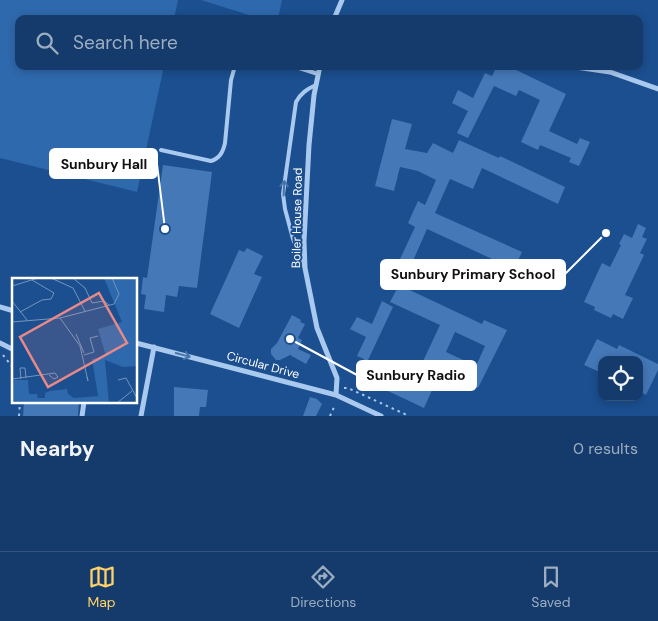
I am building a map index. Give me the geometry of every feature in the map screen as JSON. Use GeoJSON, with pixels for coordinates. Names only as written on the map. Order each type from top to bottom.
{"type":"FeatureCollection","features":[{"type":"Feature","properties":{"kind":"street"},"geometry":{"type":"LineString","coordinates":[[336,15],[342,0]]}},
{"type":"Feature","properties":{"kind":"street","name":"Boiler House Road"},"geometry":{"type":"LineString","coordinates":[[319,70],[309,145],[304,241],[305,268],[313,313],[337,378],[336,396]]}},
{"type":"Feature","properties":{"kind":"street"},"geometry":{"type":"LineString","coordinates":[[596,70],[610,72],[658,89]]}},
{"type":"Feature","properties":{"kind":"street","name":"Circular Drive"},"geometry":{"type":"LineString","coordinates":[[138,344],[336,396],[381,416]]}},
{"type":"Feature","properties":{"kind":"street"},"geometry":{"type":"LineString","coordinates":[[141,416],[154,348]]}},
{"type":"Feature","properties":{"kind":"lane"},"geometry":{"type":"LineString","coordinates":[[161,150],[211,161],[217,159],[223,152],[225,143],[227,106],[234,70]]}},
{"type":"Feature","properties":{"kind":"lane"},"geometry":{"type":"LineString","coordinates":[[306,70],[318,74]]}},
{"type":"Feature","properties":{"kind":"lane"},"geometry":{"type":"LineString","coordinates":[[305,268],[293,240],[283,194],[296,102],[299,96],[306,90],[316,85]]}},
{"type":"Feature","properties":{"kind":"path"},"geometry":{"type":"LineString","coordinates":[[2,344],[3,356],[12,367]]}},
{"type":"Feature","properties":{"kind":"path"},"geometry":{"type":"LineString","coordinates":[[336,388],[348,388],[409,416]]}},
{"type":"Feature","properties":{"kind":"path"},"geometry":{"type":"LineString","coordinates":[[330,416],[336,404]]}},
{"type":"Feature","properties":{"kind":"shaded area"},"geometry":{"type":"Polygon","coordinates":[[[0,0],[178,0],[175,15],[15,15],[15,70],[163,70],[137,192],[0,158],[0,0]]]}},
{"type":"Feature","properties":{"kind":"shaded area"},"geometry":{"type":"Polygon","coordinates":[[[201,0],[282,0],[279,15],[249,15],[201,0]]]}},
{"type":"Feature","properties":{"kind":"building"},"geometry":{"type":"Polygon","coordinates":[[[495,70],[516,70],[566,94],[549,131],[577,144],[580,138],[590,142],[579,166],[569,162],[571,158],[540,145],[538,150],[521,142],[540,100],[519,90],[516,96],[494,86],[468,138],[457,133],[468,111],[452,103],[458,90],[473,98],[485,73],[492,76],[495,70]]]}},
{"type":"Feature","properties":{"kind":"building"},"geometry":{"type":"Polygon","coordinates":[[[392,119],[412,124],[405,149],[427,153],[433,143],[453,153],[459,140],[499,158],[500,156],[565,187],[558,204],[482,168],[473,189],[450,179],[435,213],[522,252],[514,269],[427,229],[405,279],[393,274],[415,227],[408,223],[418,201],[425,205],[436,180],[418,171],[400,167],[394,191],[375,186],[392,119]]]}},
{"type":"Feature","properties":{"kind":"building"},"geometry":{"type":"Polygon","coordinates":[[[163,165],[212,172],[197,288],[179,286],[177,297],[166,295],[164,312],[144,309],[146,295],[141,294],[143,277],[147,278],[163,165]]]}},
{"type":"Feature","properties":{"kind":"building"},"geometry":{"type":"Polygon","coordinates":[[[638,224],[646,228],[642,237],[647,239],[640,253],[644,255],[625,295],[633,298],[623,319],[613,314],[611,318],[594,310],[595,307],[584,302],[602,263],[610,267],[621,245],[619,244],[624,234],[632,238],[638,224]]]}},
{"type":"Feature","properties":{"kind":"building"},"geometry":{"type":"Polygon","coordinates":[[[247,248],[263,256],[254,274],[262,277],[239,328],[210,314],[239,250],[244,252],[247,248]]]}},
{"type":"Feature","properties":{"kind":"building"},"geometry":{"type":"Polygon","coordinates":[[[399,285],[482,324],[484,320],[507,330],[478,388],[447,373],[439,391],[433,388],[424,408],[356,376],[364,359],[357,356],[366,337],[350,329],[357,317],[372,324],[382,301],[393,307],[368,360],[389,370],[392,363],[417,374],[440,325],[390,302],[399,285]],[[455,332],[446,352],[476,366],[485,346],[455,332]]]}},
{"type":"Feature","properties":{"kind":"building"},"geometry":{"type":"Polygon","coordinates":[[[292,315],[305,324],[298,338],[302,340],[298,349],[311,355],[306,364],[290,355],[276,360],[271,354],[271,349],[277,343],[292,315]]]}},
{"type":"Feature","properties":{"kind":"building"},"geometry":{"type":"Polygon","coordinates":[[[597,339],[617,349],[619,345],[642,356],[598,356],[598,371],[584,365],[597,339]]]}},
{"type":"Feature","properties":{"kind":"building"},"geometry":{"type":"Polygon","coordinates":[[[643,357],[658,364],[658,370],[646,395],[643,393],[643,357]]]}},
{"type":"Feature","properties":{"kind":"building"},"geometry":{"type":"Polygon","coordinates":[[[174,387],[208,390],[206,407],[200,407],[199,416],[174,416],[174,387]]]}},
{"type":"Feature","properties":{"kind":"building"},"geometry":{"type":"Polygon","coordinates":[[[310,397],[317,399],[322,404],[316,416],[303,416],[310,397]]]}},
{"type":"Feature","properties":{"kind":"building"},"geometry":{"type":"Polygon","coordinates":[[[24,404],[79,404],[78,416],[23,416],[24,404]]]}},
{"type":"Feature","properties":{"kind":"place","name":"Sunbury Hall"},"geometry":{"type":"Point","coordinates":[165,229]}},
{"type":"Feature","properties":{"kind":"place","name":"Sunbury Primary School"},"geometry":{"type":"Point","coordinates":[606,233]}},
{"type":"Feature","properties":{"kind":"place","name":"Sunbury Radio"},"geometry":{"type":"Point","coordinates":[290,339]}}]}
